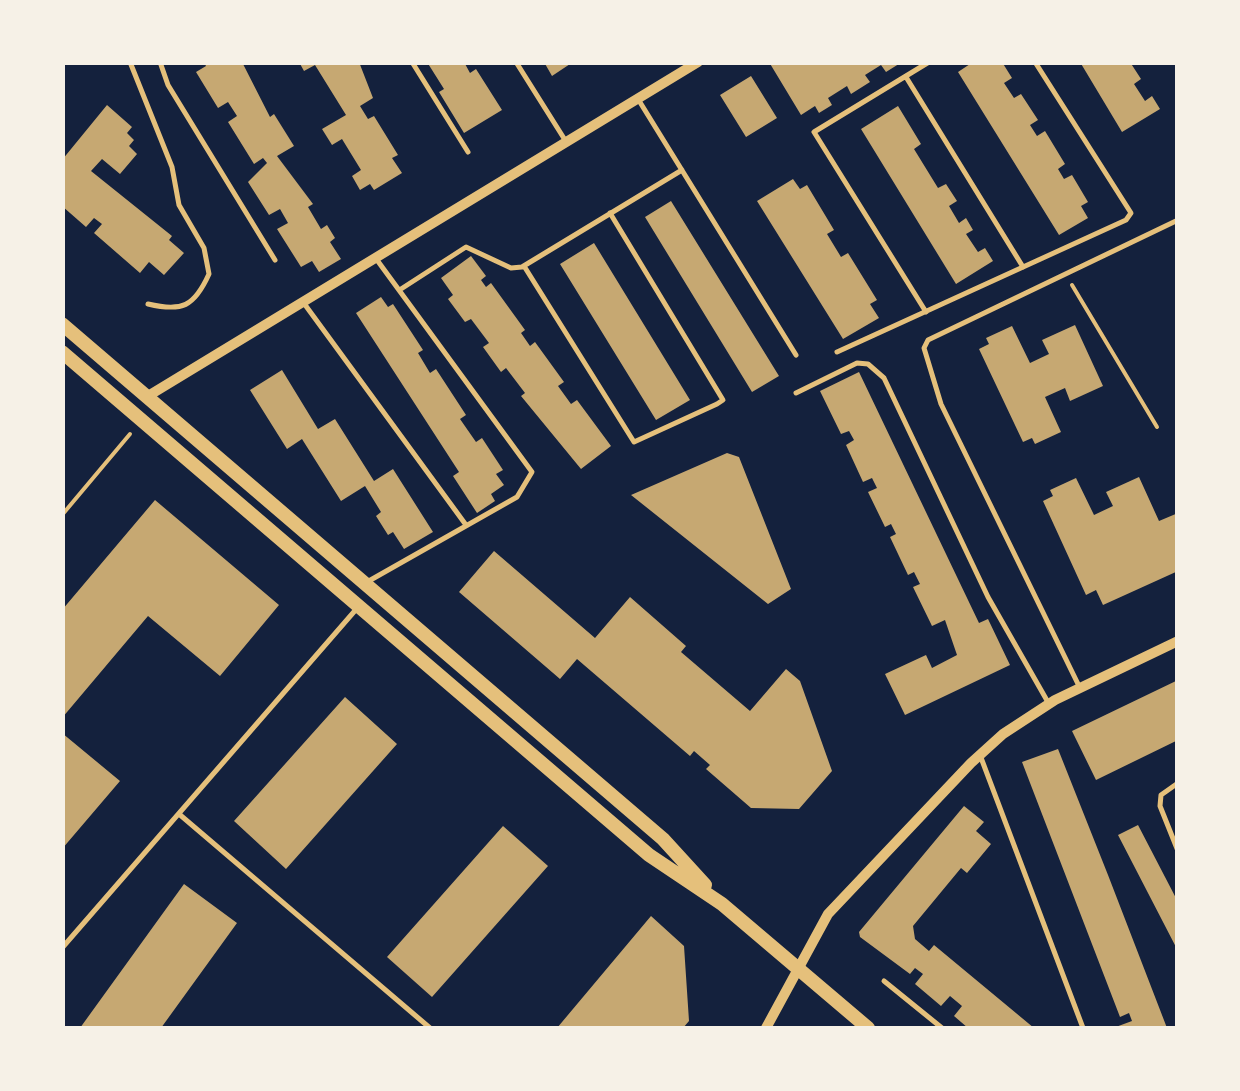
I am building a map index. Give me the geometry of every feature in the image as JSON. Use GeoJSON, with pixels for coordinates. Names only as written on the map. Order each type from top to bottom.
{"type":"FeatureCollection","features":[{"type":"Feature","properties":{"kind":"street"},"geometry":{"type":"LineString","coordinates":[[148,396],[698,62]]}},
{"type":"Feature","properties":{"kind":"street"},"geometry":{"type":"LineString","coordinates":[[62,324],[663,840],[722,904],[868,1028]]}},
{"type":"Feature","properties":{"kind":"street"},"geometry":{"type":"LineString","coordinates":[[62,352],[649,855],[722,904]]}},
{"type":"Feature","properties":{"kind":"street"},"geometry":{"type":"LineString","coordinates":[[766,1028],[828,914],[924,808],[980,755],[1079,686],[1178,641]]}},
{"type":"Feature","properties":{"kind":"lane"},"geometry":{"type":"LineString","coordinates":[[130,62],[172,167],[179,204],[204,248],[209,274],[191,304],[177,310],[148,304]]}},
{"type":"Feature","properties":{"kind":"lane"},"geometry":{"type":"LineString","coordinates":[[160,62],[168,86],[275,260]]}},
{"type":"Feature","properties":{"kind":"lane"},"geometry":{"type":"LineString","coordinates":[[412,62],[468,152]]}},
{"type":"Feature","properties":{"kind":"lane"},"geometry":{"type":"LineString","coordinates":[[516,62],[567,143]]}},
{"type":"Feature","properties":{"kind":"lane"},"geometry":{"type":"LineString","coordinates":[[926,312],[814,132],[929,62]]}},
{"type":"Feature","properties":{"kind":"lane"},"geometry":{"type":"LineString","coordinates":[[837,352],[1126,220],[1130,213],[1035,62]]}},
{"type":"Feature","properties":{"kind":"lane"},"geometry":{"type":"LineString","coordinates":[[906,76],[1023,267]]}},
{"type":"Feature","properties":{"kind":"lane"},"geometry":{"type":"LineString","coordinates":[[638,99],[796,355]]}},
{"type":"Feature","properties":{"kind":"lane"},"geometry":{"type":"LineString","coordinates":[[400,290],[466,247],[510,268],[524,266],[682,170]]}},
{"type":"Feature","properties":{"kind":"lane"},"geometry":{"type":"LineString","coordinates":[[524,266],[634,442],[717,404],[722,400],[610,213]]}},
{"type":"Feature","properties":{"kind":"lane"},"geometry":{"type":"LineString","coordinates":[[1079,686],[941,404],[924,356],[928,340],[1178,220]]}},
{"type":"Feature","properties":{"kind":"lane"},"geometry":{"type":"LineString","coordinates":[[364,583],[517,496],[532,472],[375,258]]}},
{"type":"Feature","properties":{"kind":"lane"},"geometry":{"type":"LineString","coordinates":[[303,302],[466,525]]}},
{"type":"Feature","properties":{"kind":"lane"},"geometry":{"type":"LineString","coordinates":[[796,392],[857,364],[868,364],[884,378],[988,597],[1048,704]]}},
{"type":"Feature","properties":{"kind":"lane"},"geometry":{"type":"LineString","coordinates":[[62,948],[359,606]]}},
{"type":"Feature","properties":{"kind":"lane"},"geometry":{"type":"LineString","coordinates":[[980,755],[1083,1028]]}},
{"type":"Feature","properties":{"kind":"lane"},"geometry":{"type":"LineString","coordinates":[[1178,784],[1162,795],[1160,806],[1178,851]]}},
{"type":"Feature","properties":{"kind":"lane"},"geometry":{"type":"LineString","coordinates":[[179,814],[430,1028]]}},
{"type":"Feature","properties":{"kind":"lane"},"geometry":{"type":"LineString","coordinates":[[884,980],[942,1028]]}},
{"type":"Feature","properties":{"kind":"path"},"geometry":{"type":"LineString","coordinates":[[1065,274],[1156,427]]}},
{"type":"Feature","properties":{"kind":"path"},"geometry":{"type":"LineString","coordinates":[[62,515],[142,420]]}},
{"type":"Feature","properties":{"kind":"building"},"geometry":{"type":"Polygon","coordinates":[[[204,62],[242,62],[270,117],[274,114],[294,146],[277,156],[313,204],[308,207],[321,229],[327,225],[335,238],[330,242],[341,259],[319,272],[312,261],[301,267],[277,229],[288,223],[280,209],[269,215],[248,182],[267,163],[263,158],[254,164],[228,122],[237,116],[228,102],[218,108],[196,72],[206,66],[204,62]]]}},
{"type":"Feature","properties":{"kind":"building"},"geometry":{"type":"Polygon","coordinates":[[[299,62],[359,62],[373,98],[360,106],[368,119],[374,116],[398,155],[392,158],[402,173],[374,190],[370,184],[360,190],[352,176],[361,170],[342,139],[332,145],[322,129],[346,115],[315,65],[304,71],[299,62]]]}},
{"type":"Feature","properties":{"kind":"building"},"geometry":{"type":"Polygon","coordinates":[[[427,62],[464,62],[470,73],[476,69],[502,110],[464,133],[439,92],[444,89],[427,62]]]}},
{"type":"Feature","properties":{"kind":"building"},"geometry":{"type":"Polygon","coordinates":[[[544,62],[573,62],[552,76],[544,62]]]}},
{"type":"Feature","properties":{"kind":"building"},"geometry":{"type":"Polygon","coordinates":[[[769,62],[902,62],[886,72],[881,65],[865,75],[870,82],[851,94],[847,86],[828,98],[832,105],[819,113],[815,106],[801,115],[769,62]]]}},
{"type":"Feature","properties":{"kind":"building"},"geometry":{"type":"Polygon","coordinates":[[[973,62],[1002,62],[1012,78],[1004,83],[1014,98],[1021,94],[1038,120],[1030,125],[1037,136],[1045,131],[1065,164],[1058,169],[1064,179],[1072,175],[1088,202],[1081,206],[1088,218],[1059,235],[958,72],[973,62]]]}},
{"type":"Feature","properties":{"kind":"building"},"geometry":{"type":"Polygon","coordinates":[[[1080,62],[1130,62],[1141,79],[1134,84],[1145,101],[1152,96],[1160,109],[1122,132],[1080,62]]]}},
{"type":"Feature","properties":{"kind":"building"},"geometry":{"type":"Polygon","coordinates":[[[751,76],[777,118],[746,137],[720,95],[751,76]]]}},
{"type":"Feature","properties":{"kind":"building"},"geometry":{"type":"Polygon","coordinates":[[[107,105],[132,127],[127,133],[134,140],[129,146],[137,154],[120,174],[102,159],[91,171],[172,236],[169,240],[184,253],[164,275],[149,262],[140,273],[94,233],[102,224],[94,218],[86,227],[62,206],[62,160],[107,105]]]}},
{"type":"Feature","properties":{"kind":"building"},"geometry":{"type":"Polygon","coordinates":[[[898,106],[921,144],[914,149],[938,188],[946,184],[957,201],[949,206],[959,223],[966,218],[973,230],[966,234],[978,252],[985,248],[993,261],[956,284],[861,129],[898,106]]]}},
{"type":"Feature","properties":{"kind":"building"},"geometry":{"type":"Polygon","coordinates":[[[793,179],[800,189],[807,185],[834,230],[827,234],[841,257],[848,253],[877,300],[870,304],[879,318],[843,339],[757,201],[793,179]]]}},
{"type":"Feature","properties":{"kind":"building"},"geometry":{"type":"Polygon","coordinates":[[[671,201],[779,376],[752,392],[645,217],[671,201]]]}},
{"type":"Feature","properties":{"kind":"building"},"geometry":{"type":"Polygon","coordinates":[[[594,243],[690,400],[656,420],[560,264],[594,243]]]}},
{"type":"Feature","properties":{"kind":"building"},"geometry":{"type":"Polygon","coordinates":[[[471,256],[486,276],[481,280],[486,287],[491,283],[525,330],[521,333],[530,346],[535,342],[564,382],[558,386],[571,404],[577,400],[611,446],[581,469],[521,396],[525,393],[506,368],[501,372],[483,347],[489,343],[471,319],[465,322],[448,299],[453,295],[441,278],[471,256]]]}},
{"type":"Feature","properties":{"kind":"building"},"geometry":{"type":"Polygon","coordinates":[[[381,297],[388,307],[393,304],[423,350],[418,353],[430,373],[436,369],[466,415],[460,419],[476,442],[482,438],[503,470],[496,474],[504,485],[491,494],[495,501],[477,513],[453,476],[459,472],[356,313],[381,297]]]}},
{"type":"Feature","properties":{"kind":"building"},"geometry":{"type":"Polygon","coordinates":[[[1075,325],[1103,386],[1070,401],[1065,388],[1045,397],[1061,432],[1035,444],[1032,438],[1023,442],[979,349],[989,344],[986,338],[1012,326],[1030,363],[1049,354],[1042,340],[1075,325]]]}},
{"type":"Feature","properties":{"kind":"building"},"geometry":{"type":"Polygon","coordinates":[[[282,370],[318,429],[335,419],[374,481],[393,469],[433,532],[404,549],[393,532],[388,535],[376,516],[381,512],[365,486],[341,501],[302,439],[287,449],[250,390],[282,370]]]}},
{"type":"Feature","properties":{"kind":"building"},"geometry":{"type":"Polygon","coordinates":[[[859,372],[979,623],[988,619],[1010,665],[905,715],[885,674],[926,655],[932,668],[957,655],[945,620],[932,626],[913,587],[920,584],[914,572],[908,575],[890,537],[896,534],[891,524],[885,527],[868,492],[877,488],[872,478],[863,482],[846,445],[854,440],[849,431],[841,434],[820,391],[859,372]]]}},
{"type":"Feature","properties":{"kind":"building"},"geometry":{"type":"Polygon","coordinates":[[[727,453],[739,457],[791,589],[768,604],[631,495],[727,453]]]}},
{"type":"Feature","properties":{"kind":"building"},"geometry":{"type":"Polygon","coordinates":[[[1139,477],[1159,521],[1178,513],[1178,571],[1103,605],[1096,590],[1086,595],[1043,501],[1053,496],[1050,490],[1076,478],[1094,515],[1113,506],[1106,492],[1139,477]]]}},
{"type":"Feature","properties":{"kind":"building"},"geometry":{"type":"Polygon","coordinates":[[[155,500],[279,605],[220,676],[148,616],[62,718],[62,610],[155,500]]]}},
{"type":"Feature","properties":{"kind":"building"},"geometry":{"type":"Polygon","coordinates":[[[494,551],[595,638],[630,597],[686,646],[681,652],[750,711],[786,669],[800,681],[832,771],[799,809],[751,808],[706,769],[710,765],[694,751],[690,756],[577,659],[560,679],[459,592],[494,551]]]}},
{"type":"Feature","properties":{"kind":"building"},"geometry":{"type":"Polygon","coordinates":[[[1178,680],[1178,740],[1096,780],[1072,731],[1178,680]]]}},
{"type":"Feature","properties":{"kind":"building"},"geometry":{"type":"Polygon","coordinates":[[[345,697],[397,744],[286,869],[234,821],[345,697]]]}},
{"type":"Feature","properties":{"kind":"building"},"geometry":{"type":"Polygon","coordinates":[[[62,733],[120,781],[62,849],[62,733]]]}},
{"type":"Feature","properties":{"kind":"building"},"geometry":{"type":"Polygon","coordinates":[[[1058,749],[1167,1028],[1113,1028],[1132,1021],[1129,1013],[1120,1017],[1022,762],[1058,749]]]}},
{"type":"Feature","properties":{"kind":"building"},"geometry":{"type":"Polygon","coordinates":[[[964,806],[984,822],[976,831],[991,844],[967,873],[961,868],[913,926],[915,939],[929,951],[934,945],[1034,1028],[968,1028],[954,1016],[962,1006],[950,996],[941,1006],[915,984],[923,974],[915,968],[910,974],[860,937],[859,932],[964,806]]]}},
{"type":"Feature","properties":{"kind":"building"},"geometry":{"type":"Polygon","coordinates":[[[1138,825],[1178,902],[1178,951],[1118,835],[1138,825]]]}},
{"type":"Feature","properties":{"kind":"building"},"geometry":{"type":"Polygon","coordinates":[[[503,826],[548,866],[432,997],[387,957],[503,826]]]}},
{"type":"Feature","properties":{"kind":"building"},"geometry":{"type":"Polygon","coordinates":[[[184,884],[237,923],[161,1028],[80,1028],[184,884]]]}},
{"type":"Feature","properties":{"kind":"building"},"geometry":{"type":"Polygon","coordinates":[[[651,916],[684,946],[689,1021],[683,1028],[557,1028],[651,916]]]}}]}
